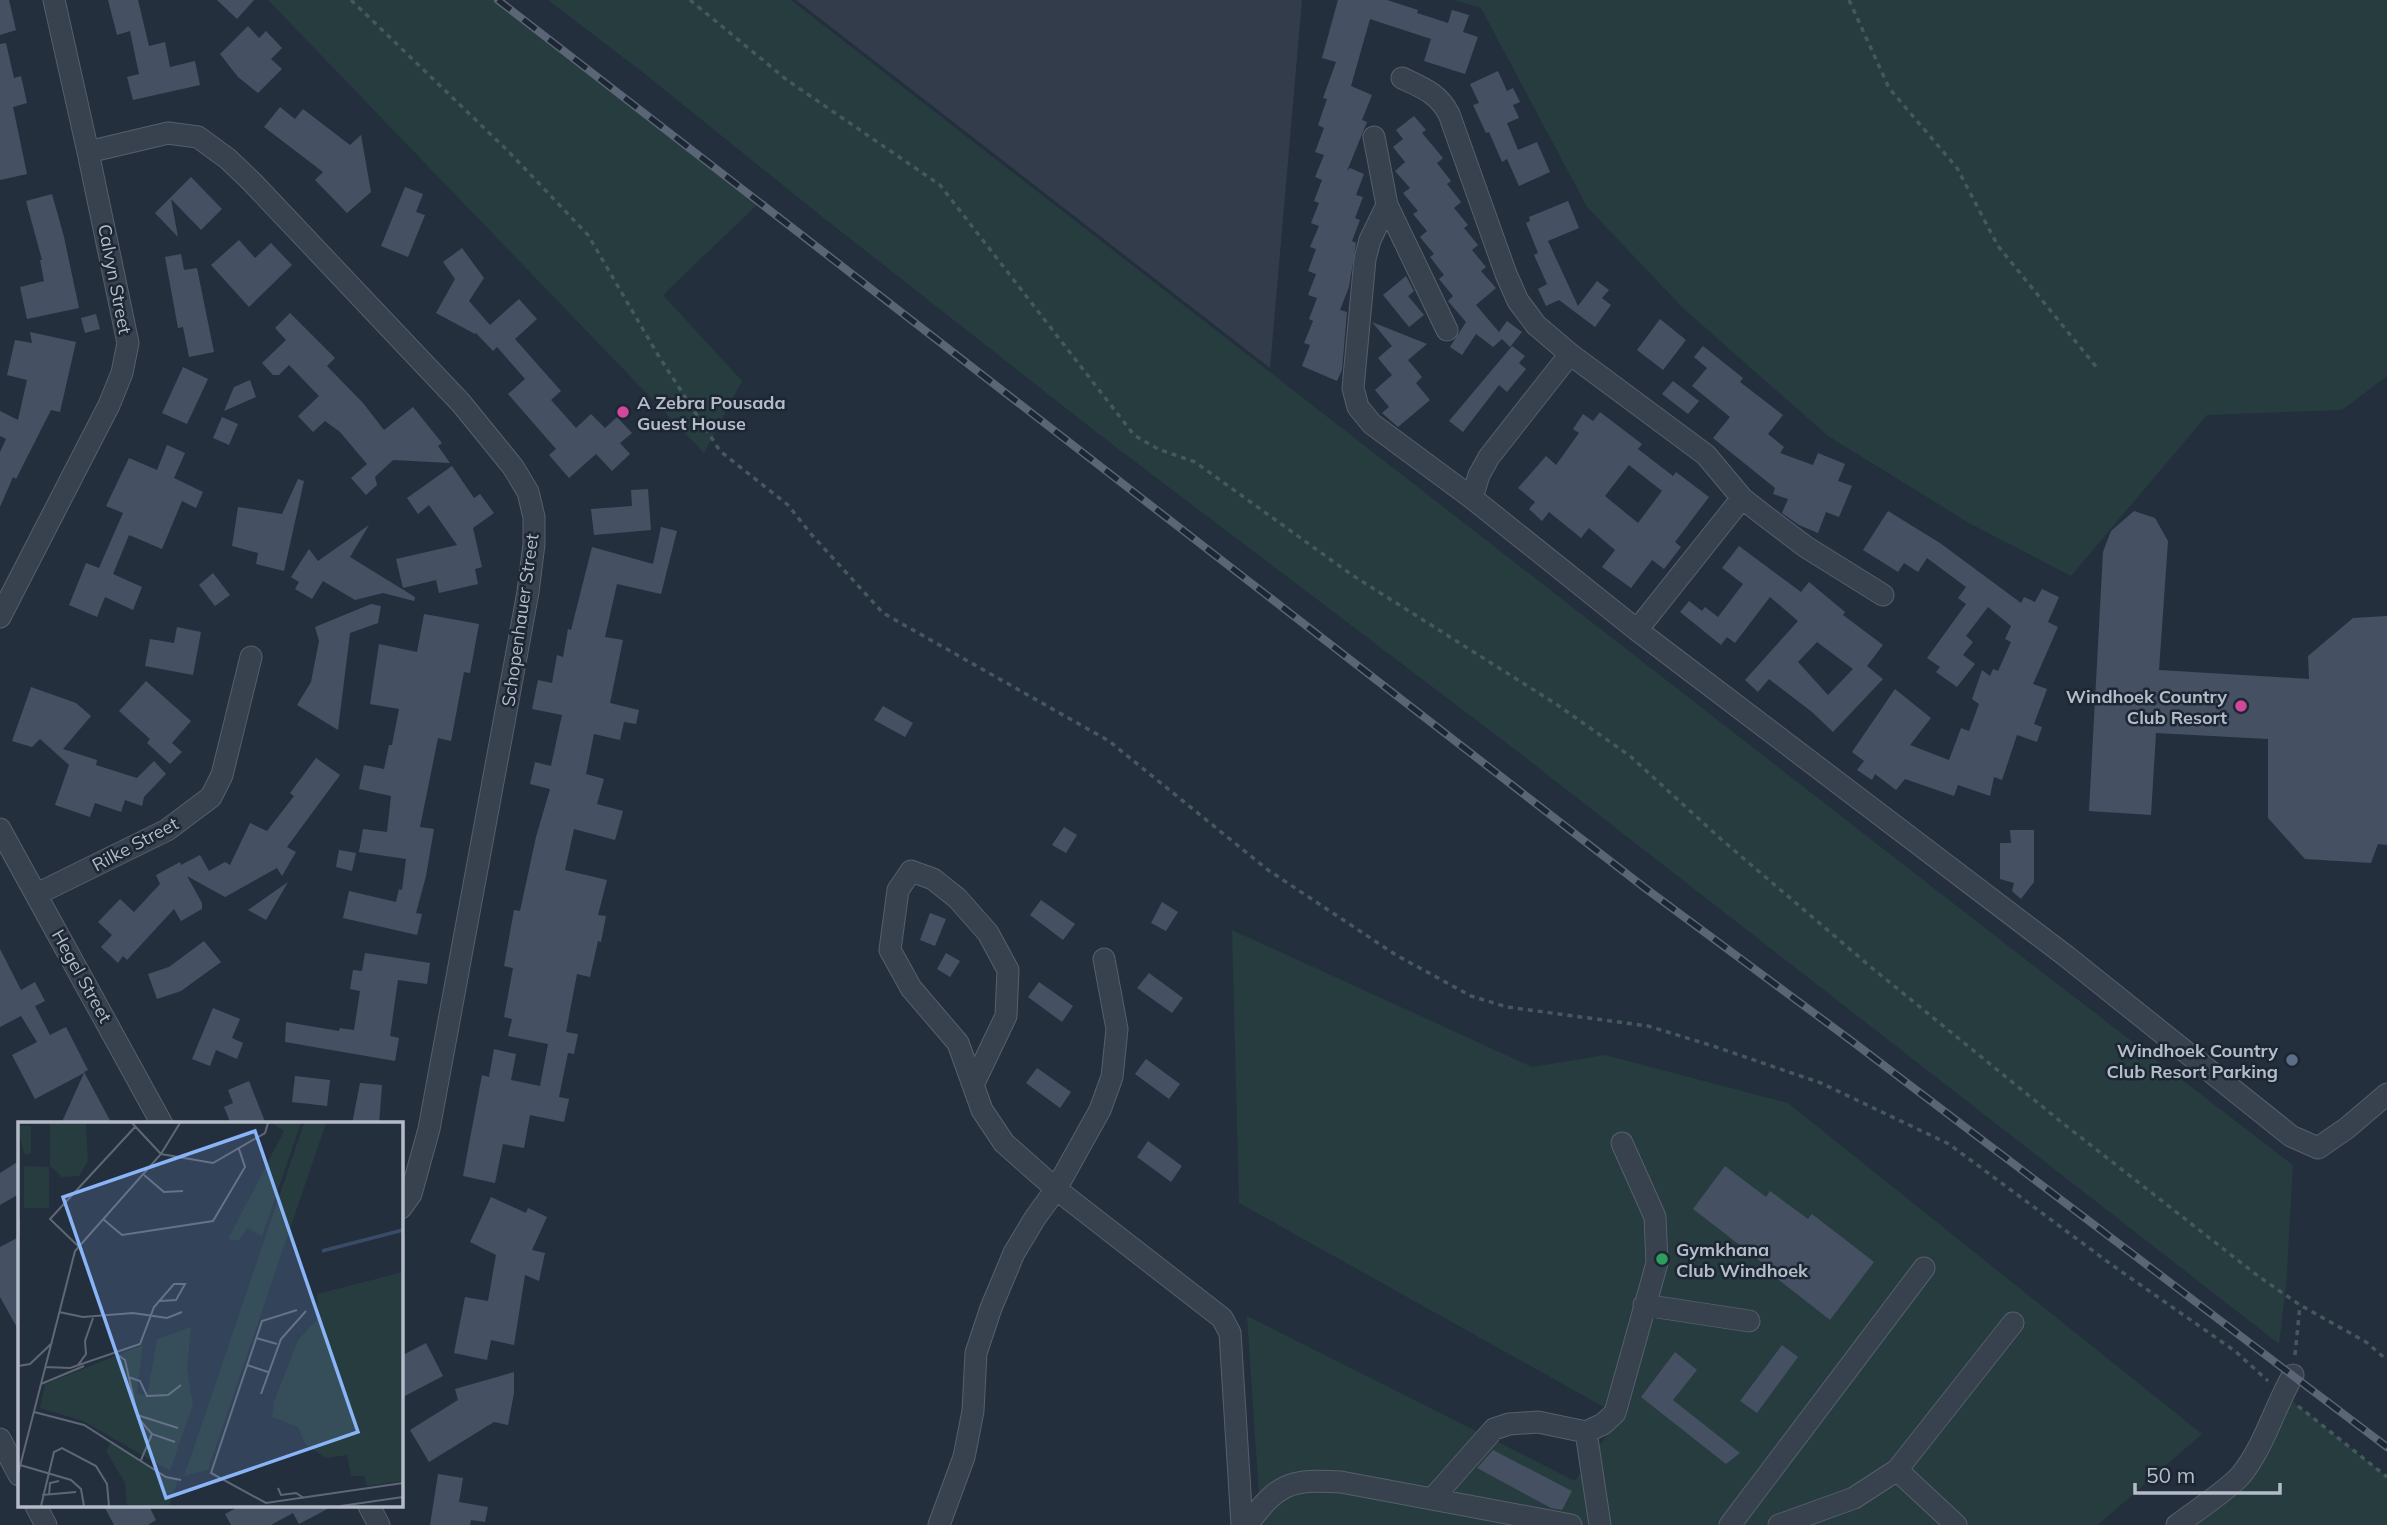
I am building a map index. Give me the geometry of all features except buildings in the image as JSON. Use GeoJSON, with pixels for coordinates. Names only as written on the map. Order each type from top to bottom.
{"type":"FeatureCollection","features":[{"type":"Feature","properties":{"kind":"street","name":"Calvyn Street"},"geometry":{"type":"LineString","coordinates":[[0,617],[110,405],[122,373],[128,343],[89,152],[54,0]]}},
{"type":"Feature","properties":{"kind":"street"},"geometry":{"type":"LineString","coordinates":[[1402,78],[1441,100],[1449,114],[1506,274],[1518,301],[1536,325],[1570,354],[1706,455],[1742,498],[1806,547],[1883,596]]}},
{"type":"Feature","properties":{"kind":"street","name":"Schopenhauer Street"},"geometry":{"type":"LineString","coordinates":[[89,152],[168,133],[198,137],[228,159],[300,230],[461,403],[513,467],[528,492],[534,517],[534,544],[507,708],[429,1129],[411,1194],[402,1207]]}},
{"type":"Feature","properties":{"kind":"street"},"geometry":{"type":"LineString","coordinates":[[1374,137],[1387,205],[1447,330]]}},
{"type":"Feature","properties":{"kind":"street"},"geometry":{"type":"LineString","coordinates":[[1387,205],[1370,240],[1365,259],[1353,394],[1358,407],[1372,424],[1472,498],[1637,630],[2066,956],[2291,1136],[2318,1148],[2347,1128],[2387,1094]]}},
{"type":"Feature","properties":{"kind":"street"},"geometry":{"type":"LineString","coordinates":[[1472,498],[1479,475],[1489,457],[1570,354]]}},
{"type":"Feature","properties":{"kind":"street"},"geometry":{"type":"LineString","coordinates":[[1637,630],[1742,498]]}},
{"type":"Feature","properties":{"kind":"street","name":"Rilke Street"},"geometry":{"type":"LineString","coordinates":[[37,894],[167,830],[211,797],[222,775],[251,657]]}},
{"type":"Feature","properties":{"kind":"street","name":"Hegel Street"},"geometry":{"type":"LineString","coordinates":[[0,829],[161,1122]]}},
{"type":"Feature","properties":{"kind":"street"},"geometry":{"type":"LineString","coordinates":[[973,1085],[1006,1016],[1007,970],[988,933],[957,898],[933,879],[911,872],[898,890],[890,950],[911,988],[958,1043],[973,1085],[982,1110],[1004,1143],[1056,1189],[1223,1318],[1230,1333],[1245,1525]]}},
{"type":"Feature","properties":{"kind":"street"},"geometry":{"type":"LineString","coordinates":[[939,1525],[964,1457],[972,1411],[976,1353],[991,1308],[1014,1253],[1056,1189],[1100,1110],[1112,1077],[1117,1029],[1104,959]]}},
{"type":"Feature","properties":{"kind":"street"},"geometry":{"type":"LineString","coordinates":[[1433,1498],[1494,1429],[1508,1424],[1538,1422],[1586,1432],[1603,1424],[1615,1413],[1657,1262],[1655,1217],[1622,1143]]}},
{"type":"Feature","properties":{"kind":"street"},"geometry":{"type":"LineString","coordinates":[[1730,1525],[1924,1268]]}},
{"type":"Feature","properties":{"kind":"street"},"geometry":{"type":"LineString","coordinates":[[1644,1305],[1749,1321]]}},
{"type":"Feature","properties":{"kind":"street"},"geometry":{"type":"LineString","coordinates":[[1779,1525],[1854,1499],[1897,1470],[2013,1323]]}},
{"type":"Feature","properties":{"kind":"street"},"geometry":{"type":"LineString","coordinates":[[2177,1525],[2239,1477],[2262,1443],[2288,1384]]}},
{"type":"Feature","properties":{"kind":"street"},"geometry":{"type":"LineString","coordinates":[[1586,1432],[1600,1525]]}},
{"type":"Feature","properties":{"kind":"street"},"geometry":{"type":"LineString","coordinates":[[0,1439],[18,1473]]}},
{"type":"Feature","properties":{"kind":"street"},"geometry":{"type":"LineString","coordinates":[[1897,1470],[1956,1525]]}},
{"type":"Feature","properties":{"kind":"street"},"geometry":{"type":"LineString","coordinates":[[1245,1525],[1261,1507],[1289,1484],[1307,1480],[1341,1482],[1571,1525]]}},
{"type":"Feature","properties":{"kind":"street"},"geometry":{"type":"LineString","coordinates":[[37,1508],[46,1525]]}},
{"type":"Feature","properties":{"kind":"street"},"geometry":{"type":"LineString","coordinates":[[370,1508],[379,1525]]}},
{"type":"Feature","properties":{"kind":"path"},"geometry":{"type":"LineString","coordinates":[[351,0],[508,152],[588,235],[659,355],[720,450],[788,505],[883,613],[1109,741],[1268,870],[1396,955],[1471,996],[1507,1007],[1648,1026],[1713,1046],[1821,1083],[1949,1144],[2112,1265],[2235,1351],[2288,1384],[2387,1476]]}},
{"type":"Feature","properties":{"kind":"path"},"geometry":{"type":"LineString","coordinates":[[690,0],[787,80],[940,185],[1134,435],[1158,449],[1195,462],[1352,575],[1556,704],[1630,757],[1732,849],[2065,1125],[2225,1251],[2300,1305],[2366,1342],[2387,1360]]}},
{"type":"Feature","properties":{"kind":"path"},"geometry":{"type":"LineString","coordinates":[[1849,0],[1889,88],[1957,168],[1998,246],[2098,369]]}},
{"type":"Feature","properties":{"kind":"path"},"geometry":{"type":"LineString","coordinates":[[2288,1384],[2300,1305]]}},
{"type":"Feature","properties":{"kind":"shaded area"},"geometry":{"type":"Polygon","coordinates":[[[796,0],[1302,0],[1270,368],[796,0]]]}},
{"type":"Feature","properties":{"kind":"green space"},"geometry":{"type":"Polygon","coordinates":[[[268,0],[499,0],[760,202],[663,295],[742,381],[704,453],[268,0]]]}},
{"type":"Feature","properties":{"kind":"green space"},"geometry":{"type":"Polygon","coordinates":[[[548,0],[791,0],[2293,1165],[2286,1287],[2279,1344],[1513,748],[1100,435],[548,0]]]}},
{"type":"Feature","properties":{"kind":"green space"},"geometry":{"type":"Polygon","coordinates":[[[1454,0],[2387,0],[2387,376],[2342,410],[2207,415],[2071,576],[1969,523],[1828,436],[1683,308],[1587,207],[1481,8],[1454,0]]]}},
{"type":"Feature","properties":{"kind":"green space","name":"Gymkhana Club Windhoek"},"geometry":{"type":"Polygon","coordinates":[[[1232,930],[1532,1067],[1605,1055],[1788,1103],[2202,1434],[2098,1525],[1261,1525],[1247,1316],[1575,1481],[1620,1416],[1239,1203],[1232,930]]]}},
{"type":"Feature","properties":{"kind":"green space"},"geometry":{"type":"Polygon","coordinates":[[[2282,1393],[2387,1477],[2387,1525],[2177,1525],[2239,1477],[2282,1393]]]}},
{"type":"Feature","properties":{"kind":"railway"},"geometry":{"type":"LineString","coordinates":[[498,0],[1645,888],[1853,1042],[2387,1447]]}},
{"type":"Feature","properties":{"kind":"place","name":"A Zebra Pousada Guest House"},"geometry":{"type":"Point","coordinates":[623,412]}},
{"type":"Feature","properties":{"kind":"place","name":"Windhoek Country Club Resort"},"geometry":{"type":"Point","coordinates":[2241,706]}},
{"type":"Feature","properties":{"kind":"place","name":"Windhoek Country Club Resort Parking"},"geometry":{"type":"Point","coordinates":[2292,1060]}},
{"type":"Feature","properties":{"kind":"place","name":"Gymkhana Club Windhoek"},"geometry":{"type":"Point","coordinates":[1662,1259]}}]}
